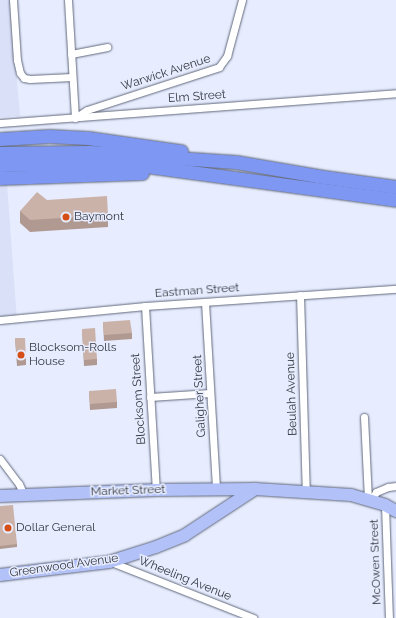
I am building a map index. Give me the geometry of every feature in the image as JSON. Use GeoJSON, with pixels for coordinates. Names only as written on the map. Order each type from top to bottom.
{"type":"FeatureCollection","features":[{"type":"Feature","properties":{"kind":"highway"},"geometry":{"type":"LineString","coordinates":[[0,139],[49,136],[88,138],[177,150],[324,177],[396,187]]}},
{"type":"Feature","properties":{"kind":"highway"},"geometry":{"type":"LineString","coordinates":[[0,153],[90,152],[236,162]]}},
{"type":"Feature","properties":{"kind":"highway"},"geometry":{"type":"LineString","coordinates":[[0,164],[97,163],[146,166],[396,200]]}},
{"type":"Feature","properties":{"kind":"highway"},"geometry":{"type":"LineString","coordinates":[[0,178],[84,176],[176,171]]}},
{"type":"Feature","properties":{"kind":"main road"},"geometry":{"type":"LineString","coordinates":[[255,489],[351,495],[385,505],[396,511]]}},
{"type":"Feature","properties":{"kind":"main road","name":"Market Street"},"geometry":{"type":"LineString","coordinates":[[0,496],[156,490],[255,489]]}},
{"type":"Feature","properties":{"kind":"main road","name":"Greenwood Avenue"},"geometry":{"type":"LineString","coordinates":[[0,575],[109,562],[172,542],[255,489]]}},
{"type":"Feature","properties":{"kind":"street"},"geometry":{"type":"LineString","coordinates":[[13,0],[17,60],[20,73],[24,78],[30,79],[72,77]]}},
{"type":"Feature","properties":{"kind":"street"},"geometry":{"type":"LineString","coordinates":[[68,0],[75,118]]}},
{"type":"Feature","properties":{"kind":"street","name":"Warwick Avenue"},"geometry":{"type":"LineString","coordinates":[[75,118],[87,110],[219,67],[227,56],[242,0]]}},
{"type":"Feature","properties":{"kind":"street"},"geometry":{"type":"LineString","coordinates":[[71,54],[107,47]]}},
{"type":"Feature","properties":{"kind":"street","name":"Elm Street"},"geometry":{"type":"LineString","coordinates":[[0,123],[396,93]]}},
{"type":"Feature","properties":{"kind":"street","name":"Eastman Street"},"geometry":{"type":"LineString","coordinates":[[0,320],[145,306],[396,289]]}},
{"type":"Feature","properties":{"kind":"street","name":"Beulah Avenue"},"geometry":{"type":"LineString","coordinates":[[300,295],[306,492]]}},
{"type":"Feature","properties":{"kind":"street","name":"Galigher Street"},"geometry":{"type":"LineString","coordinates":[[205,302],[216,489]]}},
{"type":"Feature","properties":{"kind":"street","name":"Blocksom Street"},"geometry":{"type":"LineString","coordinates":[[145,306],[156,490]]}},
{"type":"Feature","properties":{"kind":"street"},"geometry":{"type":"LineString","coordinates":[[150,397],[210,394]]}},
{"type":"Feature","properties":{"kind":"street"},"geometry":{"type":"LineString","coordinates":[[364,417],[370,500]]}},
{"type":"Feature","properties":{"kind":"street"},"geometry":{"type":"LineString","coordinates":[[0,458],[19,484],[24,495]]}},
{"type":"Feature","properties":{"kind":"street"},"geometry":{"type":"LineString","coordinates":[[370,500],[376,492],[388,487],[396,486]]}},
{"type":"Feature","properties":{"kind":"street","name":"McOwen Street"},"geometry":{"type":"LineString","coordinates":[[385,505],[389,618]]}},
{"type":"Feature","properties":{"kind":"street","name":"Wheeling Avenue"},"geometry":{"type":"LineString","coordinates":[[109,562],[253,618]]}},
{"type":"Feature","properties":{"kind":"shaded area"},"geometry":{"type":"Polygon","coordinates":[[[0,0],[10,0],[20,116],[0,117],[0,0]]]}},
{"type":"Feature","properties":{"kind":"shaded area"},"geometry":{"type":"Polygon","coordinates":[[[0,184],[7,184],[17,321],[0,322],[0,184]]]}},
{"type":"Feature","properties":{"kind":"building"},"geometry":{"type":"Polygon","coordinates":[[[37,192],[47,200],[107,196],[108,215],[30,220],[20,211],[37,192]]]}},
{"type":"Feature","properties":{"kind":"building"},"geometry":{"type":"Polygon","coordinates":[[[130,320],[132,333],[104,335],[103,322],[130,320]]]}},
{"type":"Feature","properties":{"kind":"building"},"geometry":{"type":"Polygon","coordinates":[[[95,328],[97,359],[84,360],[82,329],[95,328]]]}},
{"type":"Feature","properties":{"kind":"building","name":"Blocksom-Rolls House"},"geometry":{"type":"Polygon","coordinates":[[[15,338],[25,338],[26,359],[17,359],[15,338]]]}},
{"type":"Feature","properties":{"kind":"building"},"geometry":{"type":"Polygon","coordinates":[[[116,389],[117,402],[90,404],[89,391],[116,389]]]}},
{"type":"Feature","properties":{"kind":"building","name":"Dollar General"},"geometry":{"type":"Polygon","coordinates":[[[13,505],[17,544],[0,546],[0,506],[13,505]]]}},
{"type":"Feature","properties":{"kind":"place","name":"Baymont"},"geometry":{"type":"Point","coordinates":[66,217]}},
{"type":"Feature","properties":{"kind":"place","name":"Blocksom-Rolls House"},"geometry":{"type":"Point","coordinates":[21,355]}},
{"type":"Feature","properties":{"kind":"place","name":"Dollar General"},"geometry":{"type":"Point","coordinates":[8,528]}}]}
